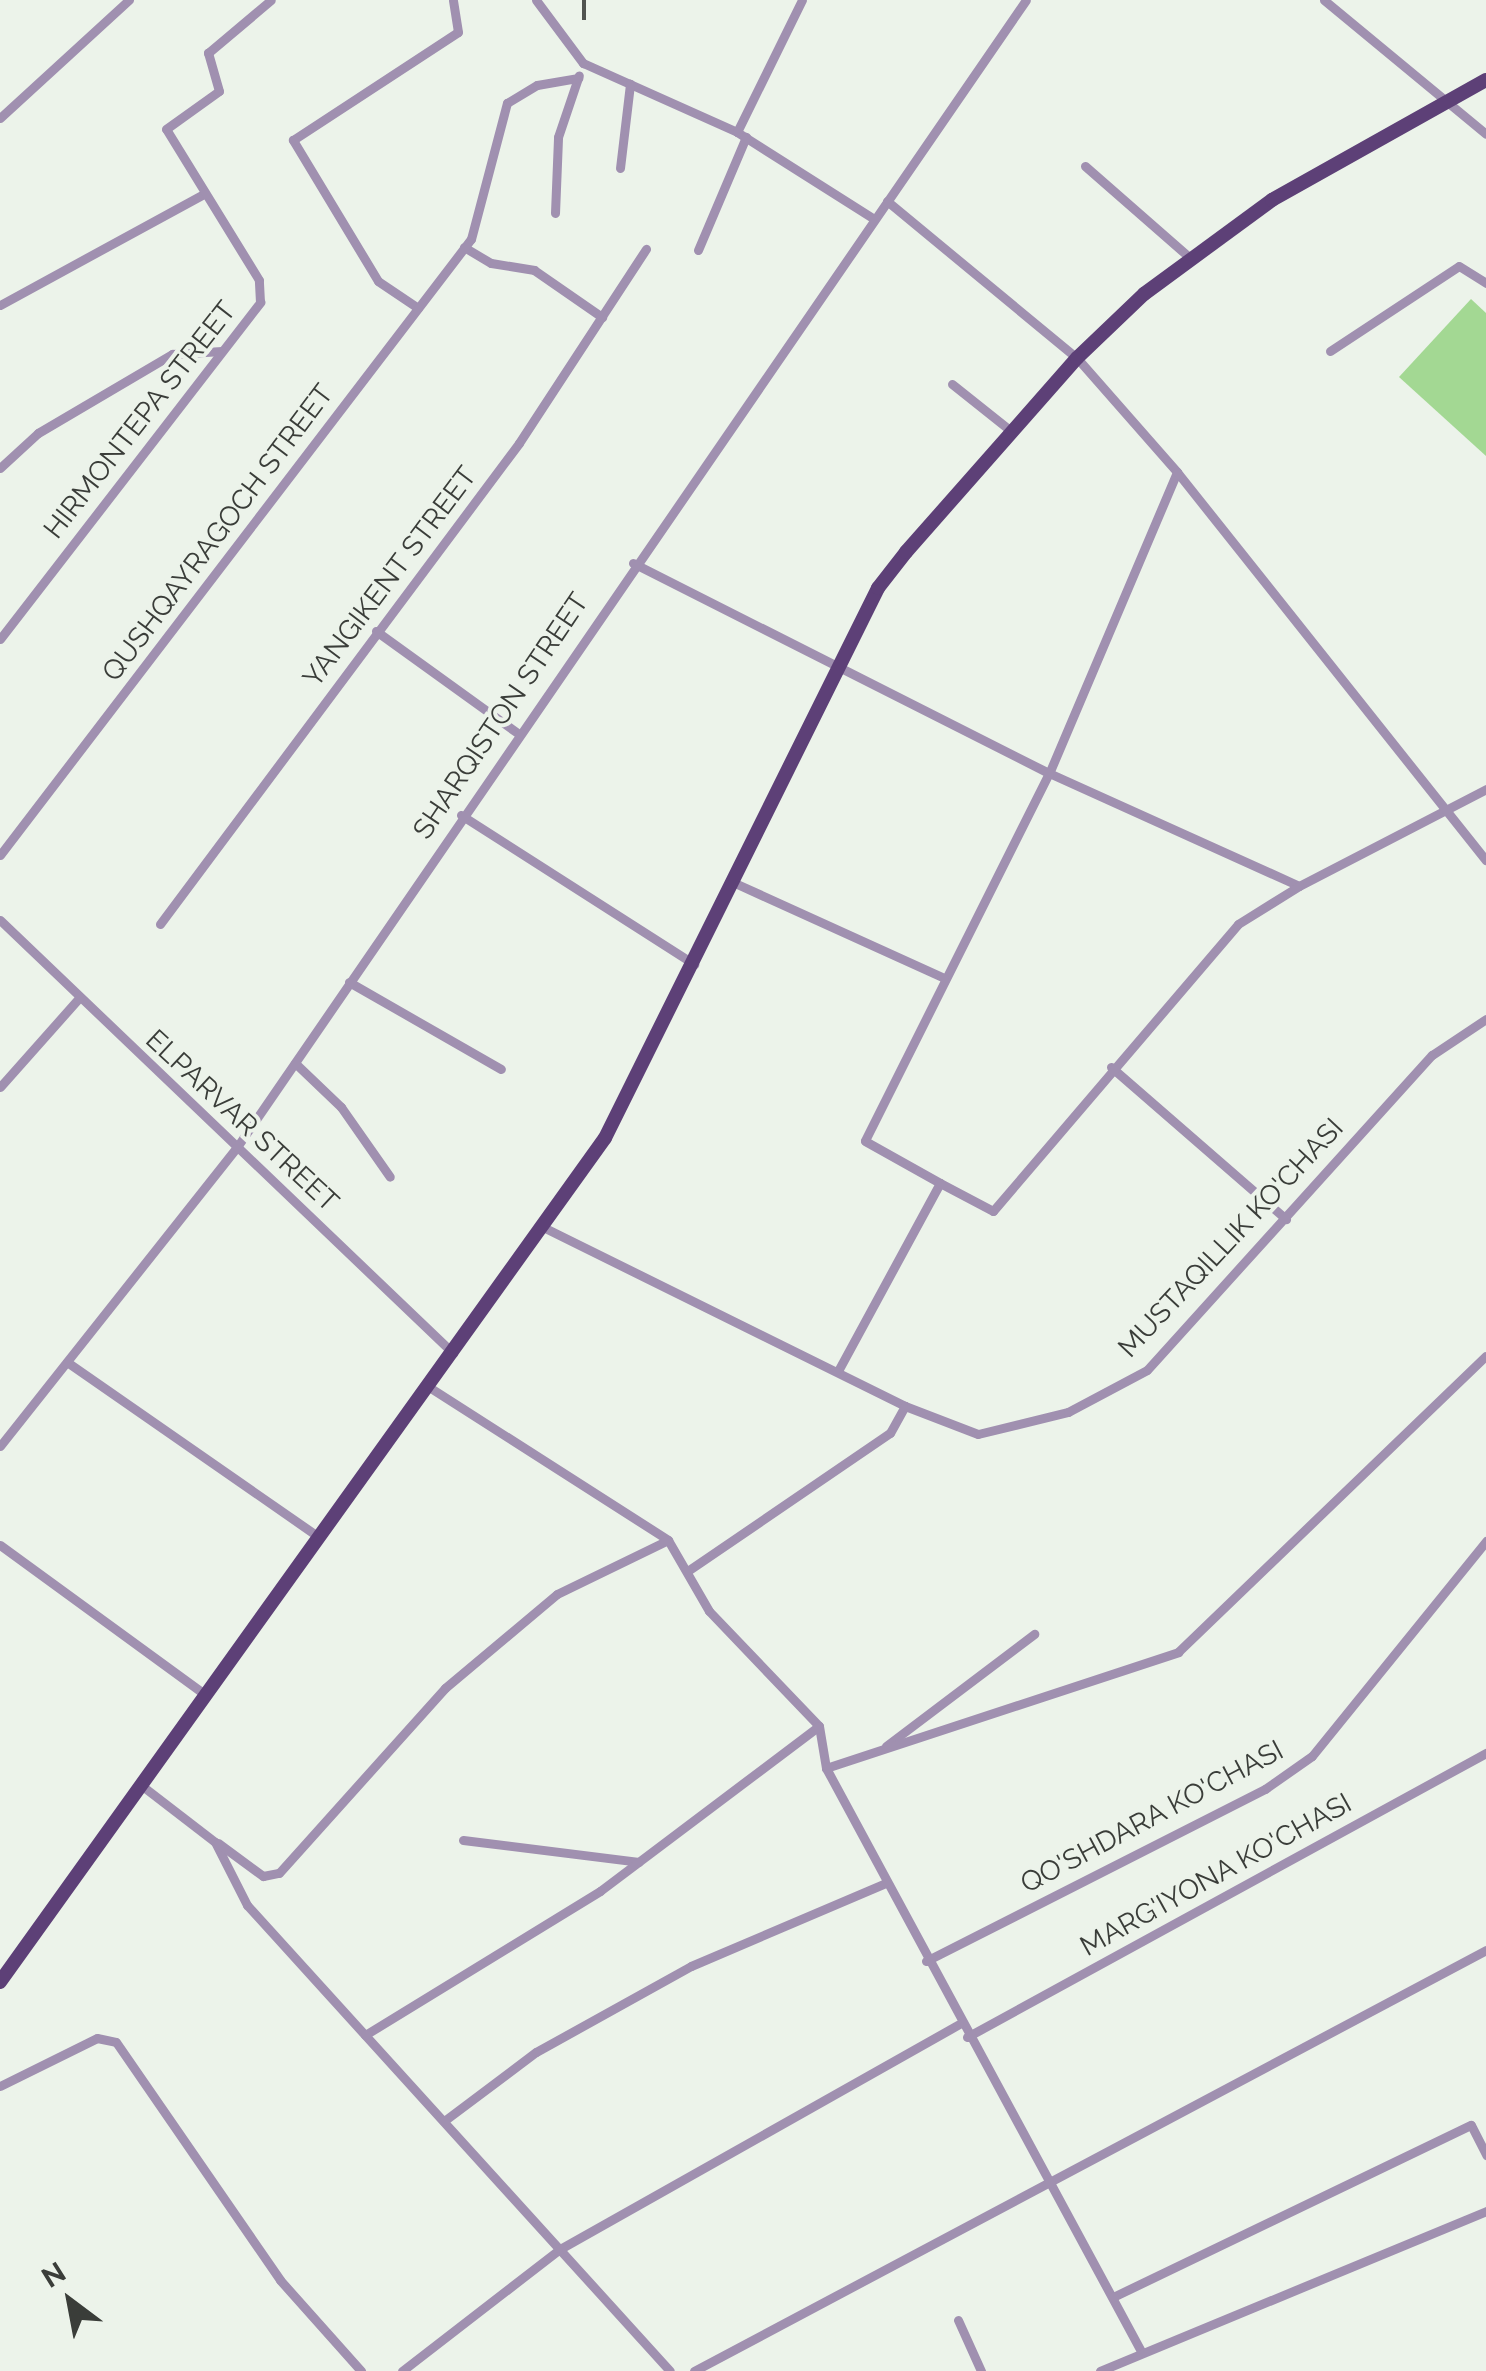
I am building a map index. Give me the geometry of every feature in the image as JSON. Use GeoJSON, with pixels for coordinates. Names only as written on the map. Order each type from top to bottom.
{"type":"FeatureCollection","features":[{"type":"Feature","properties":{"kind":"main road"},"geometry":{"type":"LineString","coordinates":[[0,1982],[605,1138],[737,884],[878,588],[1076,358],[1190,258],[1272,200],[1486,80]]}},
{"type":"Feature","properties":{"kind":"street"},"geometry":{"type":"LineString","coordinates":[[0,118],[128,0]]}},
{"type":"Feature","properties":{"kind":"street","name":"HIRMONTEPA STREET"},"geometry":{"type":"LineString","coordinates":[[0,639],[222,351],[262,288],[166,129],[219,91],[208,54],[271,0]]}},
{"type":"Feature","properties":{"kind":"street"},"geometry":{"type":"LineString","coordinates":[[418,308],[378,282],[293,140],[458,32],[453,0]]}},
{"type":"Feature","properties":{"kind":"street"},"geometry":{"type":"LineString","coordinates":[[536,0],[583,63],[741,134],[874,219]]}},
{"type":"Feature","properties":{"kind":"street"},"geometry":{"type":"LineString","coordinates":[[698,250],[741,134],[802,0]]}},
{"type":"Feature","properties":{"kind":"street","name":"SHARQISTON STREET"},"geometry":{"type":"LineString","coordinates":[[0,1446],[238,1147],[516,732],[1026,0]]}},
{"type":"Feature","properties":{"kind":"street"},"geometry":{"type":"LineString","coordinates":[[1324,0],[1486,134]]}},
{"type":"Feature","properties":{"kind":"street"},"geometry":{"type":"LineString","coordinates":[[555,213],[558,137],[583,63]]}},
{"type":"Feature","properties":{"kind":"street"},"geometry":{"type":"LineString","coordinates":[[578,78],[537,85],[507,104],[467,243],[491,263],[534,270],[602,316]]}},
{"type":"Feature","properties":{"kind":"street"},"geometry":{"type":"LineString","coordinates":[[620,168],[630,84]]}},
{"type":"Feature","properties":{"kind":"street"},"geometry":{"type":"LineString","coordinates":[[1085,166],[1190,258]]}},
{"type":"Feature","properties":{"kind":"street"},"geometry":{"type":"LineString","coordinates":[[0,305],[204,194]]}},
{"type":"Feature","properties":{"kind":"street"},"geometry":{"type":"LineString","coordinates":[[887,202],[1076,358],[1176,472],[1442,811],[1486,860]]}},
{"type":"Feature","properties":{"kind":"street","name":"QUSHQAYRAGOCH STREET"},"geometry":{"type":"LineString","coordinates":[[0,854],[467,243]]}},
{"type":"Feature","properties":{"kind":"street","name":"YANGIKENT STREET"},"geometry":{"type":"LineString","coordinates":[[160,924],[519,443],[646,249]]}},
{"type":"Feature","properties":{"kind":"street"},"geometry":{"type":"LineString","coordinates":[[1330,351],[1460,266],[1486,283]]}},
{"type":"Feature","properties":{"kind":"street"},"geometry":{"type":"LineString","coordinates":[[0,468],[38,433],[172,354],[222,351]]}},
{"type":"Feature","properties":{"kind":"street"},"geometry":{"type":"LineString","coordinates":[[952,384],[1011,432]]}},
{"type":"Feature","properties":{"kind":"street"},"geometry":{"type":"LineString","coordinates":[[1176,472],[1049,773],[865,1141],[993,1211],[1112,1066],[1238,924],[1299,886],[1486,789]]}},
{"type":"Feature","properties":{"kind":"street"},"geometry":{"type":"LineString","coordinates":[[633,563],[836,671],[1299,886]]}},
{"type":"Feature","properties":{"kind":"street"},"geometry":{"type":"LineString","coordinates":[[376,631],[516,732]]}},
{"type":"Feature","properties":{"kind":"street"},"geometry":{"type":"LineString","coordinates":[[461,815],[696,966]]}},
{"type":"Feature","properties":{"kind":"street"},"geometry":{"type":"LineString","coordinates":[[737,884],[944,978]]}},
{"type":"Feature","properties":{"kind":"street","name":"ELPARVAR STREET"},"geometry":{"type":"LineString","coordinates":[[0,920],[454,1353]]}},
{"type":"Feature","properties":{"kind":"street"},"geometry":{"type":"LineString","coordinates":[[350,982],[500,1070]]}},
{"type":"Feature","properties":{"kind":"street"},"geometry":{"type":"LineString","coordinates":[[0,1087],[79,998]]}},
{"type":"Feature","properties":{"kind":"street","name":"MUSTAQILLIK KO'CHASI"},"geometry":{"type":"LineString","coordinates":[[543,1227],[839,1369],[905,1406],[978,1434],[1068,1412],[1148,1370],[1432,1055],[1486,1019]]}},
{"type":"Feature","properties":{"kind":"street"},"geometry":{"type":"LineString","coordinates":[[295,1062],[341,1108],[390,1177]]}},
{"type":"Feature","properties":{"kind":"street"},"geometry":{"type":"LineString","coordinates":[[1112,1066],[1286,1219]]}},
{"type":"Feature","properties":{"kind":"street"},"geometry":{"type":"LineString","coordinates":[[839,1369],[940,1183]]}},
{"type":"Feature","properties":{"kind":"street"},"geometry":{"type":"LineString","coordinates":[[826,1768],[1178,1652],[1486,1356]]}},
{"type":"Feature","properties":{"kind":"street"},"geometry":{"type":"LineString","coordinates":[[67,1362],[319,1538]]}},
{"type":"Feature","properties":{"kind":"street"},"geometry":{"type":"LineString","coordinates":[[430,1387],[668,1540],[709,1610],[819,1726],[826,1768],[959,2024],[1142,2353]]}},
{"type":"Feature","properties":{"kind":"street"},"geometry":{"type":"LineString","coordinates":[[689,1570],[890,1433],[905,1406]]}},
{"type":"Feature","properties":{"kind":"street"},"geometry":{"type":"LineString","coordinates":[[141,1786],[262,1876],[279,1874],[445,1688],[556,1594],[668,1540]]}},
{"type":"Feature","properties":{"kind":"street","name":"QO'SHDARA KO'CHASI"},"geometry":{"type":"LineString","coordinates":[[926,1961],[1264,1789],[1312,1756],[1486,1541]]}},
{"type":"Feature","properties":{"kind":"street"},"geometry":{"type":"LineString","coordinates":[[0,1545],[206,1694]]}},
{"type":"Feature","properties":{"kind":"street"},"geometry":{"type":"LineString","coordinates":[[880,1750],[1034,1634]]}},
{"type":"Feature","properties":{"kind":"street"},"geometry":{"type":"LineString","coordinates":[[365,2036],[639,1862],[819,1726]]}},
{"type":"Feature","properties":{"kind":"street","name":"MARG'IYONA KO'CHASI"},"geometry":{"type":"LineString","coordinates":[[967,2037],[1486,1753]]}},
{"type":"Feature","properties":{"kind":"street"},"geometry":{"type":"LineString","coordinates":[[463,1840],[639,1862]]}},
{"type":"Feature","properties":{"kind":"street"},"geometry":{"type":"LineString","coordinates":[[216,1842],[247,1905],[670,2371]]}},
{"type":"Feature","properties":{"kind":"street"},"geometry":{"type":"LineString","coordinates":[[444,2121],[536,2052],[691,1966],[886,1883]]}},
{"type":"Feature","properties":{"kind":"street"},"geometry":{"type":"LineString","coordinates":[[694,2371],[1486,1950]]}},
{"type":"Feature","properties":{"kind":"street"},"geometry":{"type":"LineString","coordinates":[[402,2371],[560,2249],[959,2024]]}},
{"type":"Feature","properties":{"kind":"street"},"geometry":{"type":"LineString","coordinates":[[0,2086],[97,2038],[116,2042],[280,2280],[361,2371]]}},
{"type":"Feature","properties":{"kind":"street"},"geometry":{"type":"LineString","coordinates":[[1112,2297],[1471,2125],[1486,2155]]}},
{"type":"Feature","properties":{"kind":"street"},"geometry":{"type":"LineString","coordinates":[[1100,2371],[1486,2211]]}},
{"type":"Feature","properties":{"kind":"street"},"geometry":{"type":"LineString","coordinates":[[958,2320],[981,2371]]}},
{"type":"Feature","properties":{"kind":"green space"},"geometry":{"type":"Polygon","coordinates":[[[1471,299],[1486,313],[1486,456],[1399,377],[1471,299]]]}},
{"type":"Feature","properties":{"kind":"railway"},"geometry":{"type":"LineString","coordinates":[[584,0],[584,30]]}}]}
